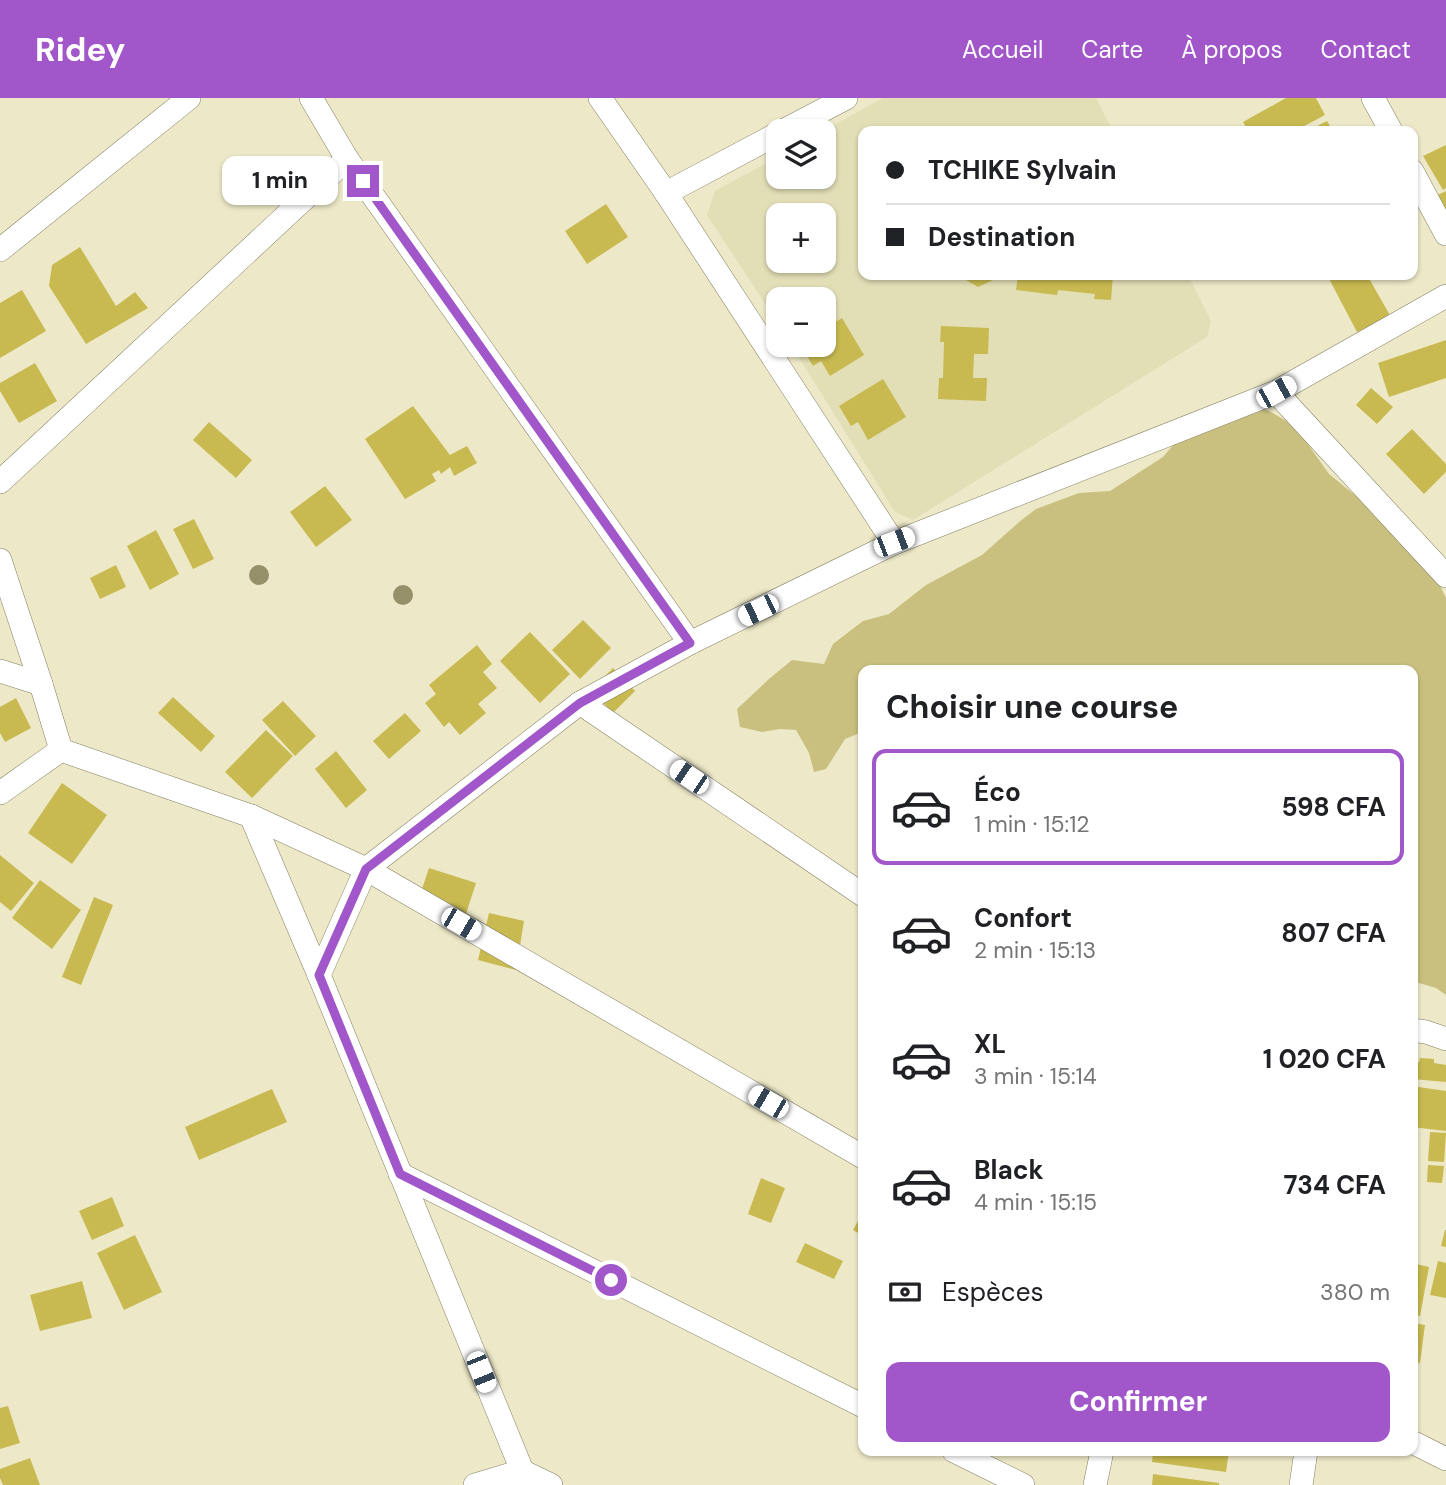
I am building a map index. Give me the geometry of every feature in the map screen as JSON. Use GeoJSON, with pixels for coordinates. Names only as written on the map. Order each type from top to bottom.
{"type":"FeatureCollection","features":[{"type":"Feature","properties":{"kind":"street"},"geometry":{"type":"LineString","coordinates":[[0,250],[189,98]]}},
{"type":"Feature","properties":{"kind":"street"},"geometry":{"type":"LineString","coordinates":[[311,98],[347,159],[690,643]]}},
{"type":"Feature","properties":{"kind":"street"},"geometry":{"type":"LineString","coordinates":[[600,98],[666,193],[894,542]]}},
{"type":"Feature","properties":{"kind":"street"},"geometry":{"type":"LineString","coordinates":[[1373,98],[1388,126]]}},
{"type":"Feature","properties":{"kind":"street"},"geometry":{"type":"LineString","coordinates":[[804,119],[839,99]]}},
{"type":"Feature","properties":{"kind":"street"},"geometry":{"type":"LineString","coordinates":[[666,193],[766,140]]}},
{"type":"Feature","properties":{"kind":"street"},"geometry":{"type":"LineString","coordinates":[[0,482],[347,159]]}},
{"type":"Feature","properties":{"kind":"street"},"geometry":{"type":"LineString","coordinates":[[1418,182],[1446,234]]}},
{"type":"Feature","properties":{"kind":"street"},"geometry":{"type":"LineString","coordinates":[[319,975],[366,869],[580,703],[690,643],[894,542],[1276,392],[1446,296]]}},
{"type":"Feature","properties":{"kind":"street"},"geometry":{"type":"LineString","coordinates":[[1276,392],[1446,576]]}},
{"type":"Feature","properties":{"kind":"street"},"geometry":{"type":"LineString","coordinates":[[0,560],[61,750]]}},
{"type":"Feature","properties":{"kind":"street"},"geometry":{"type":"LineString","coordinates":[[0,671],[41,684]]}},
{"type":"Feature","properties":{"kind":"street"},"geometry":{"type":"LineString","coordinates":[[580,703],[858,892]]}},
{"type":"Feature","properties":{"kind":"street"},"geometry":{"type":"LineString","coordinates":[[0,793],[61,750]]}},
{"type":"Feature","properties":{"kind":"street"},"geometry":{"type":"LineString","coordinates":[[61,750],[251,816],[366,869],[858,1154]]}},
{"type":"Feature","properties":{"kind":"street"},"geometry":{"type":"LineString","coordinates":[[251,816],[525,1478]]}},
{"type":"Feature","properties":{"kind":"street"},"geometry":{"type":"LineString","coordinates":[[1418,1031],[1446,1040]]}},
{"type":"Feature","properties":{"kind":"street"},"geometry":{"type":"LineString","coordinates":[[400,1174],[858,1404]]}},
{"type":"Feature","properties":{"kind":"street"},"geometry":{"type":"LineString","coordinates":[[1418,1445],[1446,1459]]}},
{"type":"Feature","properties":{"kind":"street"},"geometry":{"type":"LineString","coordinates":[[964,1456],[1023,1485]]}},
{"type":"Feature","properties":{"kind":"street"},"geometry":{"type":"LineString","coordinates":[[1095,1485],[1101,1456]]}},
{"type":"Feature","properties":{"kind":"street"},"geometry":{"type":"LineString","coordinates":[[1301,1485],[1305,1456]]}},
{"type":"Feature","properties":{"kind":"street"},"geometry":{"type":"LineString","coordinates":[[475,1485],[525,1478],[551,1485]]}},
{"type":"Feature","properties":{"kind":"shaded area"},"geometry":{"type":"Polygon","coordinates":[[[883,98],[1096,98],[1110,126],[858,126],[858,280],[1190,280],[1211,321],[1207,337],[913,520],[895,512],[798,357],[836,357],[836,287],[766,287],[766,305],[707,215],[715,191],[766,163],[766,189],[836,189],[836,124],[883,98]]]}},
{"type":"Feature","properties":{"kind":"shaded area"},"geometry":{"type":"Polygon","coordinates":[[[1247,404],[1269,411],[1295,426],[1329,474],[1378,514],[1398,542],[1432,569],[1446,598],[1446,995],[1436,988],[1418,983],[1418,665],[858,665],[858,734],[845,739],[826,769],[814,772],[809,753],[796,730],[762,732],[740,727],[737,709],[792,660],[824,664],[833,644],[863,621],[889,614],[926,585],[982,555],[1036,509],[1079,493],[1110,491],[1163,457],[1184,432],[1247,404]]]}},
{"type":"Feature","properties":{"kind":"building"},"geometry":{"type":"Polygon","coordinates":[[[1286,98],[1316,98],[1325,115],[1304,126],[1245,126],[1243,122],[1286,98]]]}},
{"type":"Feature","properties":{"kind":"building"},"geometry":{"type":"Polygon","coordinates":[[[1327,121],[1330,126],[1317,126],[1327,121]]]}},
{"type":"Feature","properties":{"kind":"building"},"geometry":{"type":"Polygon","coordinates":[[[1446,145],[1446,188],[1443,190],[1423,156],[1446,145]]]}},
{"type":"Feature","properties":{"kind":"building"},"geometry":{"type":"Polygon","coordinates":[[[1446,191],[1446,229],[1427,200],[1446,191]]]}},
{"type":"Feature","properties":{"kind":"building"},"geometry":{"type":"Polygon","coordinates":[[[606,204],[628,237],[587,264],[565,231],[606,204]]]}},
{"type":"Feature","properties":{"kind":"building"},"geometry":{"type":"Polygon","coordinates":[[[80,247],[116,306],[135,292],[148,308],[86,344],[49,286],[52,265],[80,247]]]}},
{"type":"Feature","properties":{"kind":"building"},"geometry":{"type":"Polygon","coordinates":[[[966,280],[993,280],[978,287],[966,280]]]}},
{"type":"Feature","properties":{"kind":"building"},"geometry":{"type":"Polygon","coordinates":[[[1017,280],[1113,280],[1111,300],[1094,299],[1095,294],[1058,290],[1057,295],[1016,290],[1017,280]]]}},
{"type":"Feature","properties":{"kind":"building"},"geometry":{"type":"Polygon","coordinates":[[[1330,280],[1370,280],[1391,317],[1357,332],[1330,280]]]}},
{"type":"Feature","properties":{"kind":"building"},"geometry":{"type":"Polygon","coordinates":[[[22,290],[46,331],[0,358],[0,303],[22,290]]]}},
{"type":"Feature","properties":{"kind":"building"},"geometry":{"type":"Polygon","coordinates":[[[842,318],[864,355],[830,376],[821,361],[813,366],[807,357],[836,357],[836,322],[842,318]]]}},
{"type":"Feature","properties":{"kind":"building"},"geometry":{"type":"Polygon","coordinates":[[[941,326],[989,328],[988,354],[974,354],[973,378],[987,378],[986,401],[938,399],[939,378],[943,378],[944,342],[940,342],[941,326]]]}},
{"type":"Feature","properties":{"kind":"building"},"geometry":{"type":"Polygon","coordinates":[[[1446,340],[1446,378],[1389,397],[1378,363],[1446,340]]]}},
{"type":"Feature","properties":{"kind":"building"},"geometry":{"type":"Polygon","coordinates":[[[35,363],[57,401],[19,423],[0,391],[0,383],[35,363]]]}},
{"type":"Feature","properties":{"kind":"building"},"geometry":{"type":"Polygon","coordinates":[[[883,379],[906,417],[868,440],[858,422],[851,426],[839,406],[883,379]]]}},
{"type":"Feature","properties":{"kind":"building"},"geometry":{"type":"Polygon","coordinates":[[[1371,388],[1393,407],[1377,424],[1356,405],[1371,388]]]}},
{"type":"Feature","properties":{"kind":"building"},"geometry":{"type":"Polygon","coordinates":[[[413,406],[450,455],[467,446],[477,463],[454,476],[450,467],[441,474],[439,470],[432,474],[436,481],[405,499],[365,439],[413,406]]]}},
{"type":"Feature","properties":{"kind":"building"},"geometry":{"type":"Polygon","coordinates":[[[209,422],[252,460],[236,478],[193,440],[209,422]]]}},
{"type":"Feature","properties":{"kind":"building"},"geometry":{"type":"Polygon","coordinates":[[[1412,429],[1446,464],[1446,472],[1424,494],[1386,454],[1412,429]]]}},
{"type":"Feature","properties":{"kind":"building"},"geometry":{"type":"Polygon","coordinates":[[[325,486],[352,520],[316,547],[290,512],[325,486]]]}},
{"type":"Feature","properties":{"kind":"building"},"geometry":{"type":"Polygon","coordinates":[[[194,519],[214,559],[193,569],[173,529],[194,519]]]}},
{"type":"Feature","properties":{"kind":"building"},"geometry":{"type":"Polygon","coordinates":[[[156,530],[179,574],[150,590],[127,546],[156,530]]]}},
{"type":"Feature","properties":{"kind":"building"},"geometry":{"type":"Polygon","coordinates":[[[116,565],[126,587],[100,599],[90,578],[116,565]]]}},
{"type":"Feature","properties":{"kind":"building"},"geometry":{"type":"Polygon","coordinates":[[[583,620],[611,648],[580,679],[552,650],[583,620]]]}},
{"type":"Feature","properties":{"kind":"building"},"geometry":{"type":"Polygon","coordinates":[[[530,632],[570,674],[540,703],[500,661],[530,632]]]}},
{"type":"Feature","properties":{"kind":"building"},"geometry":{"type":"Polygon","coordinates":[[[477,645],[492,664],[483,672],[497,688],[478,704],[486,713],[460,735],[449,722],[444,727],[425,703],[436,694],[429,685],[477,645]]]}},
{"type":"Feature","properties":{"kind":"building"},"geometry":{"type":"Polygon","coordinates":[[[613,668],[635,691],[613,713],[591,690],[613,668]]]}},
{"type":"Feature","properties":{"kind":"building"},"geometry":{"type":"Polygon","coordinates":[[[173,697],[215,736],[201,752],[158,713],[173,697]]]}},
{"type":"Feature","properties":{"kind":"building"},"geometry":{"type":"Polygon","coordinates":[[[16,698],[31,728],[5,742],[0,733],[0,707],[16,698]]]}},
{"type":"Feature","properties":{"kind":"building"},"geometry":{"type":"Polygon","coordinates":[[[283,701],[316,736],[295,756],[262,720],[283,701]]]}},
{"type":"Feature","properties":{"kind":"building"},"geometry":{"type":"Polygon","coordinates":[[[405,713],[421,731],[389,759],[373,741],[405,713]]]}},
{"type":"Feature","properties":{"kind":"building"},"geometry":{"type":"Polygon","coordinates":[[[266,730],[293,756],[252,798],[225,772],[266,730]]]}},
{"type":"Feature","properties":{"kind":"building"},"geometry":{"type":"Polygon","coordinates":[[[336,751],[367,790],[346,808],[315,769],[336,751]]]}},
{"type":"Feature","properties":{"kind":"building"},"geometry":{"type":"Polygon","coordinates":[[[62,783],[107,815],[72,864],[28,833],[62,783]]]}},
{"type":"Feature","properties":{"kind":"building"},"geometry":{"type":"Polygon","coordinates":[[[0,855],[34,883],[11,911],[0,902],[0,855]]]}},
{"type":"Feature","properties":{"kind":"building"},"geometry":{"type":"Polygon","coordinates":[[[429,868],[476,883],[462,926],[415,910],[429,868]]]}},
{"type":"Feature","properties":{"kind":"building"},"geometry":{"type":"Polygon","coordinates":[[[40,880],[81,910],[52,949],[12,918],[40,880]]]}},
{"type":"Feature","properties":{"kind":"building"},"geometry":{"type":"Polygon","coordinates":[[[94,897],[113,905],[81,985],[62,977],[94,897]]]}},
{"type":"Feature","properties":{"kind":"building"},"geometry":{"type":"Polygon","coordinates":[[[489,913],[524,921],[516,970],[478,960],[489,913]]]}},
{"type":"Feature","properties":{"kind":"building"},"geometry":{"type":"Polygon","coordinates":[[[1420,1058],[1434,1059],[1434,1063],[1446,1065],[1446,1082],[1418,1080],[1420,1058]]]}},
{"type":"Feature","properties":{"kind":"building"},"geometry":{"type":"Polygon","coordinates":[[[1418,1087],[1446,1091],[1446,1131],[1418,1128],[1418,1087]]]}},
{"type":"Feature","properties":{"kind":"building"},"geometry":{"type":"Polygon","coordinates":[[[272,1089],[287,1122],[199,1160],[185,1127],[272,1089]]]}},
{"type":"Feature","properties":{"kind":"building"},"geometry":{"type":"Polygon","coordinates":[[[1430,1132],[1446,1133],[1444,1162],[1428,1161],[1430,1132]]]}},
{"type":"Feature","properties":{"kind":"building"},"geometry":{"type":"Polygon","coordinates":[[[1428,1165],[1444,1166],[1442,1183],[1427,1182],[1428,1165]]]}},
{"type":"Feature","properties":{"kind":"building"},"geometry":{"type":"Polygon","coordinates":[[[761,1178],[785,1188],[771,1223],[748,1214],[761,1178]]]}},
{"type":"Feature","properties":{"kind":"building"},"geometry":{"type":"Polygon","coordinates":[[[112,1197],[124,1226],[92,1240],[79,1211],[112,1197]]]}},
{"type":"Feature","properties":{"kind":"building"},"geometry":{"type":"Polygon","coordinates":[[[1446,1230],[1446,1247],[1441,1246],[1446,1230]]]}},
{"type":"Feature","properties":{"kind":"building"},"geometry":{"type":"Polygon","coordinates":[[[135,1235],[162,1292],[124,1310],[97,1253],[135,1235]]]}},
{"type":"Feature","properties":{"kind":"building"},"geometry":{"type":"Polygon","coordinates":[[[805,1243],[843,1261],[834,1279],[796,1262],[805,1243]]]}},
{"type":"Feature","properties":{"kind":"building"},"geometry":{"type":"Polygon","coordinates":[[[1438,1261],[1446,1263],[1446,1298],[1430,1295],[1438,1261]]]}},
{"type":"Feature","properties":{"kind":"building"},"geometry":{"type":"Polygon","coordinates":[[[1418,1264],[1429,1267],[1418,1316],[1418,1264]]]}},
{"type":"Feature","properties":{"kind":"building"},"geometry":{"type":"Polygon","coordinates":[[[82,1281],[92,1318],[40,1331],[30,1295],[82,1281]]]}},
{"type":"Feature","properties":{"kind":"building"},"geometry":{"type":"Polygon","coordinates":[[[1418,1324],[1425,1325],[1418,1363],[1418,1324]]]}},
{"type":"Feature","properties":{"kind":"building"},"geometry":{"type":"Polygon","coordinates":[[[8,1406],[20,1443],[0,1449],[0,1408],[8,1406]]]}},
{"type":"Feature","properties":{"kind":"building"},"geometry":{"type":"Polygon","coordinates":[[[1153,1456],[1228,1456],[1226,1472],[1152,1462],[1153,1456]]]}},
{"type":"Feature","properties":{"kind":"building"},"geometry":{"type":"Polygon","coordinates":[[[30,1458],[40,1485],[3,1485],[0,1469],[30,1458]]]}},
{"type":"Feature","properties":{"kind":"building"},"geometry":{"type":"Polygon","coordinates":[[[1153,1474],[1219,1483],[1219,1485],[1152,1485],[1153,1474]]]}},
{"type":"Feature","properties":{"kind":"route"},"geometry":{"type":"LineString","coordinates":[[363,181],[690,643],[580,703],[366,869],[319,975],[400,1174],[611,1280]]}}]}
